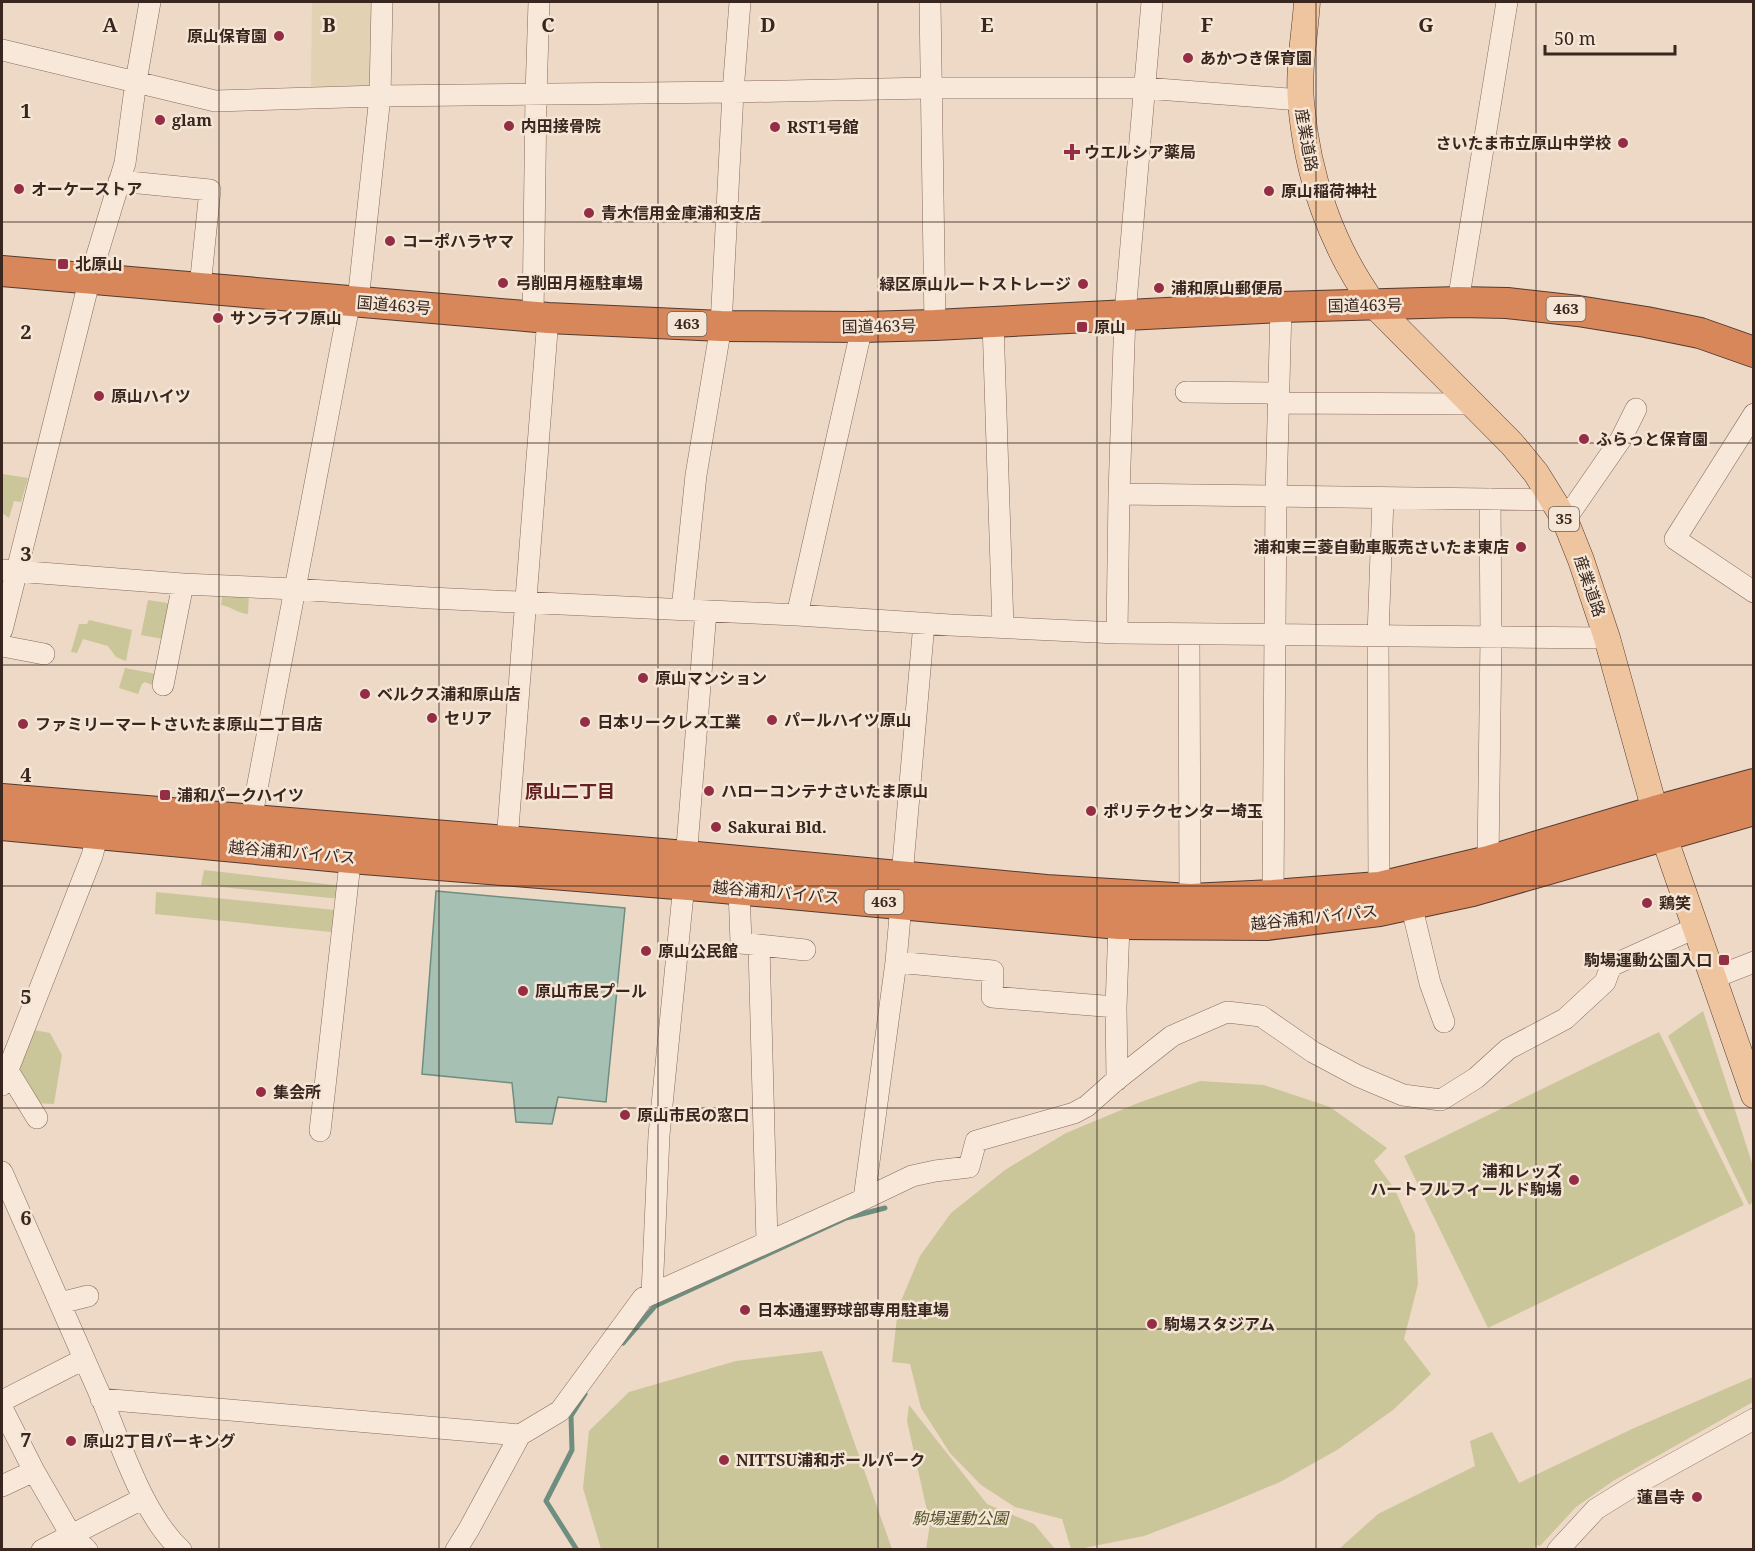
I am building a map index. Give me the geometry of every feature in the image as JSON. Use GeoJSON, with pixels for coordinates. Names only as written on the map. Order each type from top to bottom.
{"type":"FeatureCollection","features":[{"type":"Feature","properties":{"kind":"highway","name":"国道463号"},"geometry":{"type":"LineString","coordinates":[[2,271],[540,317],[721,326],[934,325],[1281,307],[1458,302],[1507,303],[1589,313],[1700,333],[1754,352]]}},
{"type":"Feature","properties":{"kind":"highway","name":"越谷浦和バイパス"},"geometry":{"type":"LineString","coordinates":[[2,825],[98,833],[352,844],[685,870],[901,890],[1119,924],[1266,925],[1379,911],[1472,891],[1659,824],[1754,784]]}},
{"type":"Feature","properties":{"kind":"highway","name":"越谷浦和バイパス"},"geometry":{"type":"LineString","coordinates":[[2,800],[251,820],[352,844],[507,841],[685,870],[740,889],[1046,890],[1190,899],[1378,887],[1659,824],[1754,810]]}},
{"type":"Feature","properties":{"kind":"main road","name":"産業道路"},"geometry":{"type":"LineString","coordinates":[[1307,2],[1301,100],[1307,147],[1318,196],[1344,258],[1357,282],[1374,305],[1512,444],[1536,473],[1559,510],[1581,560],[1607,638],[1659,824],[1754,1095]]}},
{"type":"Feature","properties":{"kind":"street"},"geometry":{"type":"LineString","coordinates":[[2,630],[8,571],[90,278],[125,163],[150,2]]}},
{"type":"Feature","properties":{"kind":"street"},"geometry":{"type":"LineString","coordinates":[[251,820],[295,589],[354,301],[380,96],[382,2]]}},
{"type":"Feature","properties":{"kind":"street"},"geometry":{"type":"LineString","coordinates":[[507,841],[525,603],[540,317],[536,95],[539,2]]}},
{"type":"Feature","properties":{"kind":"street"},"geometry":{"type":"LineString","coordinates":[[682,610],[696,475],[721,326],[740,2]]}},
{"type":"Feature","properties":{"kind":"street"},"geometry":{"type":"LineString","coordinates":[[930,2],[934,325]]}},
{"type":"Feature","properties":{"kind":"street"},"geometry":{"type":"LineString","coordinates":[[1117,633],[1125,314],[1152,2]]}},
{"type":"Feature","properties":{"kind":"street"},"geometry":{"type":"LineString","coordinates":[[1458,302],[1507,2]]}},
{"type":"Feature","properties":{"kind":"street"},"geometry":{"type":"LineString","coordinates":[[2,50],[215,101],[380,96],[930,88],[1144,88],[1301,100]]}},
{"type":"Feature","properties":{"kind":"street"},"geometry":{"type":"LineString","coordinates":[[120,181],[210,190],[200,288]]}},
{"type":"Feature","properties":{"kind":"street"},"geometry":{"type":"LineString","coordinates":[[1273,895],[1274,635],[1281,307]]}},
{"type":"Feature","properties":{"kind":"street"},"geometry":{"type":"LineString","coordinates":[[993,322],[1003,627]]}},
{"type":"Feature","properties":{"kind":"street"},"geometry":{"type":"LineString","coordinates":[[797,615],[862,327]]}},
{"type":"Feature","properties":{"kind":"street"},"geometry":{"type":"LineString","coordinates":[[1186,392],[1278,398],[1472,404]]}},
{"type":"Feature","properties":{"kind":"street"},"geometry":{"type":"LineString","coordinates":[[1119,494],[1490,499],[1559,510],[1620,439],[1636,409]]}},
{"type":"Feature","properties":{"kind":"street"},"geometry":{"type":"LineString","coordinates":[[1752,587],[1675,539],[1754,414]]}},
{"type":"Feature","properties":{"kind":"street"},"geometry":{"type":"LineString","coordinates":[[1378,887],[1378,636],[1383,498]]}},
{"type":"Feature","properties":{"kind":"street"},"geometry":{"type":"LineString","coordinates":[[1488,861],[1490,499]]}},
{"type":"Feature","properties":{"kind":"street"},"geometry":{"type":"LineString","coordinates":[[8,571],[430,598],[1117,633],[1607,638]]}},
{"type":"Feature","properties":{"kind":"street"},"geometry":{"type":"LineString","coordinates":[[164,685],[183,584]]}},
{"type":"Feature","properties":{"kind":"street"},"geometry":{"type":"LineString","coordinates":[[652,1294],[659,1136],[685,870],[706,611]]}},
{"type":"Feature","properties":{"kind":"street"},"geometry":{"type":"LineString","coordinates":[[864,1199],[897,962],[924,623]]}},
{"type":"Feature","properties":{"kind":"street"},"geometry":{"type":"LineString","coordinates":[[1189,634],[1190,899]]}},
{"type":"Feature","properties":{"kind":"street"},"geometry":{"type":"LineString","coordinates":[[2,646],[44,654]]}},
{"type":"Feature","properties":{"kind":"street"},"geometry":{"type":"LineString","coordinates":[[37,1118],[4,1077],[92,856],[98,833]]}},
{"type":"Feature","properties":{"kind":"street"},"geometry":{"type":"LineString","coordinates":[[320,1131],[352,844]]}},
{"type":"Feature","properties":{"kind":"street"},"geometry":{"type":"LineString","coordinates":[[740,889],[741,943],[805,950]]}},
{"type":"Feature","properties":{"kind":"street"},"geometry":{"type":"LineString","coordinates":[[1411,904],[1430,983],[1444,1022]]}},
{"type":"Feature","properties":{"kind":"street"},"geometry":{"type":"LineString","coordinates":[[1117,1080],[1116,1007],[1119,924]]}},
{"type":"Feature","properties":{"kind":"street"},"geometry":{"type":"LineString","coordinates":[[456,1550],[520,1436],[560,1411],[643,1298],[912,1176],[969,1167],[976,1141],[1074,1113],[1087,1106],[1172,1036],[1227,1012],[1261,1016],[1312,1052],[1358,1076],[1403,1095],[1441,1100],[1476,1078],[1508,1049],[1565,1019],[1605,982],[1611,966],[1695,928]]}},
{"type":"Feature","properties":{"kind":"street"},"geometry":{"type":"LineString","coordinates":[[759,946],[767,1242]]}},
{"type":"Feature","properties":{"kind":"street"},"geometry":{"type":"LineString","coordinates":[[897,962],[993,971],[992,997],[1116,1007]]}},
{"type":"Feature","properties":{"kind":"street"},"geometry":{"type":"LineString","coordinates":[[1713,978],[1754,962]]}},
{"type":"Feature","properties":{"kind":"street"},"geometry":{"type":"LineString","coordinates":[[2,1172],[144,1498],[170,1539],[181,1550]]}},
{"type":"Feature","properties":{"kind":"street"},"geometry":{"type":"LineString","coordinates":[[60,1303],[88,1296]]}},
{"type":"Feature","properties":{"kind":"street"},"geometry":{"type":"LineString","coordinates":[[2,1401],[84,1359]]}},
{"type":"Feature","properties":{"kind":"street"},"geometry":{"type":"LineString","coordinates":[[101,1399],[520,1436]]}},
{"type":"Feature","properties":{"kind":"street"},"geometry":{"type":"LineString","coordinates":[[2,1408],[34,1471],[71,1535],[87,1550]]}},
{"type":"Feature","properties":{"kind":"street"},"geometry":{"type":"LineString","coordinates":[[1558,1550],[1596,1509],[1754,1419]]}},
{"type":"Feature","properties":{"kind":"street"},"geometry":{"type":"LineString","coordinates":[[2,1486],[34,1471]]}},
{"type":"Feature","properties":{"kind":"street"},"geometry":{"type":"LineString","coordinates":[[42,1550],[144,1498]]}},
{"type":"Feature","properties":{"kind":"shaded area"},"geometry":{"type":"Polygon","coordinates":[[[312,2],[372,2],[371,90],[311,91],[312,2]]]}},
{"type":"Feature","properties":{"kind":"shaded area","name":"原山市民プール"},"geometry":{"type":"Polygon","coordinates":[[[436,891],[625,908],[606,1102],[558,1097],[552,1124],[516,1122],[512,1083],[422,1074],[436,891]]]}},
{"type":"Feature","properties":{"kind":"green space"},"geometry":{"type":"Polygon","coordinates":[[[2,474],[28,478],[21,502],[14,501],[9,518],[2,513],[2,474]]]}},
{"type":"Feature","properties":{"kind":"green space"},"geometry":{"type":"Polygon","coordinates":[[[223,592],[249,594],[248,614],[221,605],[223,592]]]}},
{"type":"Feature","properties":{"kind":"green space"},"geometry":{"type":"Polygon","coordinates":[[[148,600],[174,604],[168,640],[141,635],[148,600]]]}},
{"type":"Feature","properties":{"kind":"green space"},"geometry":{"type":"Polygon","coordinates":[[[89,620],[132,630],[126,661],[116,657],[108,646],[83,639],[77,653],[71,652],[79,624],[87,624],[89,620]]]}},
{"type":"Feature","properties":{"kind":"green space"},"geometry":{"type":"Polygon","coordinates":[[[125,668],[157,674],[157,687],[145,682],[138,694],[119,688],[125,668]]]}},
{"type":"Feature","properties":{"kind":"green space"},"geometry":{"type":"Polygon","coordinates":[[[204,870],[342,886],[340,899],[201,885],[204,870]]]}},
{"type":"Feature","properties":{"kind":"green space"},"geometry":{"type":"Polygon","coordinates":[[[156,892],[335,910],[331,932],[155,914],[156,892]]]}},
{"type":"Feature","properties":{"kind":"green space"},"geometry":{"type":"Polygon","coordinates":[[[1703,1011],[1753,1166],[1753,1202],[1749,1205],[1668,1036],[1703,1011]]]}},
{"type":"Feature","properties":{"kind":"green space"},"geometry":{"type":"Polygon","coordinates":[[[34,1030],[50,1033],[62,1055],[54,1104],[33,1103],[14,1073],[34,1030]]]}},
{"type":"Feature","properties":{"kind":"green space","name":"浦和レッズ ハートフルフィールド駒場"},"geometry":{"type":"Polygon","coordinates":[[[1659,1032],[1744,1205],[1488,1328],[1404,1156],[1659,1032]]]}},
{"type":"Feature","properties":{"kind":"green space","name":"駒場スタジアム"},"geometry":{"type":"Polygon","coordinates":[[[1200,1081],[1264,1085],[1330,1107],[1387,1148],[1374,1161],[1394,1188],[1415,1234],[1418,1284],[1404,1339],[1431,1374],[1393,1410],[1337,1450],[1280,1482],[1144,1536],[1071,1549],[1062,1519],[1015,1507],[981,1485],[950,1453],[921,1408],[910,1364],[892,1362],[898,1308],[920,1256],[951,1213],[1005,1170],[1066,1133],[1138,1103],[1200,1081]]]}},
{"type":"Feature","properties":{"kind":"green space","name":"NITTSU浦和ボールパーク"},"geometry":{"type":"Polygon","coordinates":[[[822,1351],[892,1549],[601,1549],[583,1488],[589,1431],[629,1392],[736,1361],[822,1351]]]}},
{"type":"Feature","properties":{"kind":"green space"},"geometry":{"type":"Polygon","coordinates":[[[1753,1377],[1753,1402],[1613,1481],[1576,1507],[1540,1546],[1537,1545],[1533,1549],[1339,1549],[1378,1514],[1475,1466],[1470,1441],[1492,1432],[1519,1483],[1632,1429],[1753,1377]]]}},
{"type":"Feature","properties":{"kind":"green space","name":"駒場運動公園"},"geometry":{"type":"Polygon","coordinates":[[[909,1405],[987,1504],[1034,1524],[1055,1549],[926,1549],[930,1524],[907,1421],[909,1405]]]}},
{"type":"Feature","properties":{"kind":"waterway"},"geometry":{"type":"LineString","coordinates":[[623,1343],[655,1306],[846,1218],[885,1208]]}},
{"type":"Feature","properties":{"kind":"waterway"},"geometry":{"type":"LineString","coordinates":[[577,1550],[546,1501],[572,1450],[571,1416],[585,1394]]}},
{"type":"Feature","properties":{"kind":"place","name":"原山保育園"},"geometry":{"type":"Point","coordinates":[279,36]}},
{"type":"Feature","properties":{"kind":"place","name":"あかつき保育園"},"geometry":{"type":"Point","coordinates":[1188,58]}},
{"type":"Feature","properties":{"kind":"place","name":"glam"},"geometry":{"type":"Point","coordinates":[160,120]}},
{"type":"Feature","properties":{"kind":"place","name":"内田接骨院"},"geometry":{"type":"Point","coordinates":[509,126]}},
{"type":"Feature","properties":{"kind":"place","name":"RST1号館"},"geometry":{"type":"Point","coordinates":[775,127]}},
{"type":"Feature","properties":{"kind":"place","name":"さいたま市立原山中学校"},"geometry":{"type":"Point","coordinates":[1623,143]}},
{"type":"Feature","properties":{"kind":"place","name":"ウエルシア薬局"},"geometry":{"type":"Point","coordinates":[1072,152]}},
{"type":"Feature","properties":{"kind":"place","name":"オーケーストア"},"geometry":{"type":"Point","coordinates":[19,189]}},
{"type":"Feature","properties":{"kind":"place","name":"原山稲荷神社"},"geometry":{"type":"Point","coordinates":[1269,191]}},
{"type":"Feature","properties":{"kind":"place","name":"青木信用金庫浦和支店"},"geometry":{"type":"Point","coordinates":[589,213]}},
{"type":"Feature","properties":{"kind":"place","name":"コーポハラヤマ"},"geometry":{"type":"Point","coordinates":[390,241]}},
{"type":"Feature","properties":{"kind":"place","name":"北原山"},"geometry":{"type":"Point","coordinates":[63,264]}},
{"type":"Feature","properties":{"kind":"place","name":"弓削田月極駐車場"},"geometry":{"type":"Point","coordinates":[503,283]}},
{"type":"Feature","properties":{"kind":"place","name":"緑区原山ルートストレージ"},"geometry":{"type":"Point","coordinates":[1083,284]}},
{"type":"Feature","properties":{"kind":"place","name":"浦和原山郵便局"},"geometry":{"type":"Point","coordinates":[1159,288]}},
{"type":"Feature","properties":{"kind":"place","name":"サンライフ原山"},"geometry":{"type":"Point","coordinates":[218,318]}},
{"type":"Feature","properties":{"kind":"place","name":"原山"},"geometry":{"type":"Point","coordinates":[1082,327]}},
{"type":"Feature","properties":{"kind":"place","name":"原山ハイツ"},"geometry":{"type":"Point","coordinates":[99,396]}},
{"type":"Feature","properties":{"kind":"place","name":"ふらっと保育園"},"geometry":{"type":"Point","coordinates":[1584,439]}},
{"type":"Feature","properties":{"kind":"place","name":"浦和東三菱自動車販売さいたま東店"},"geometry":{"type":"Point","coordinates":[1521,547]}},
{"type":"Feature","properties":{"kind":"place","name":"原山マンション"},"geometry":{"type":"Point","coordinates":[643,678]}},
{"type":"Feature","properties":{"kind":"place","name":"ベルクス浦和原山店"},"geometry":{"type":"Point","coordinates":[365,694]}},
{"type":"Feature","properties":{"kind":"place","name":"セリア"},"geometry":{"type":"Point","coordinates":[432,718]}},
{"type":"Feature","properties":{"kind":"place","name":"パールハイツ原山"},"geometry":{"type":"Point","coordinates":[772,720]}},
{"type":"Feature","properties":{"kind":"place","name":"日本リークレス工業"},"geometry":{"type":"Point","coordinates":[585,722]}},
{"type":"Feature","properties":{"kind":"place","name":"ファミリーマートさいたま原山二丁目店"},"geometry":{"type":"Point","coordinates":[23,724]}},
{"type":"Feature","properties":{"kind":"place","name":"ハローコンテナさいたま原山"},"geometry":{"type":"Point","coordinates":[709,791]}},
{"type":"Feature","properties":{"kind":"place","name":"浦和パークハイツ"},"geometry":{"type":"Point","coordinates":[165,795]}},
{"type":"Feature","properties":{"kind":"place","name":"ポリテクセンター埼玉"},"geometry":{"type":"Point","coordinates":[1091,811]}},
{"type":"Feature","properties":{"kind":"place","name":"Sakurai Bld."},"geometry":{"type":"Point","coordinates":[716,827]}},
{"type":"Feature","properties":{"kind":"place","name":"鶏笑"},"geometry":{"type":"Point","coordinates":[1647,903]}},
{"type":"Feature","properties":{"kind":"place","name":"原山公民館"},"geometry":{"type":"Point","coordinates":[646,951]}},
{"type":"Feature","properties":{"kind":"place","name":"駒場運動公園入口"},"geometry":{"type":"Point","coordinates":[1724,960]}},
{"type":"Feature","properties":{"kind":"place","name":"原山市民プール"},"geometry":{"type":"Point","coordinates":[523,991]}},
{"type":"Feature","properties":{"kind":"place","name":"集会所"},"geometry":{"type":"Point","coordinates":[261,1092]}},
{"type":"Feature","properties":{"kind":"place","name":"原山市民の窓口"},"geometry":{"type":"Point","coordinates":[625,1115]}},
{"type":"Feature","properties":{"kind":"place","name":"浦和レッズ ハートフルフィールド駒場"},"geometry":{"type":"Point","coordinates":[1574,1180]}},
{"type":"Feature","properties":{"kind":"place","name":"日本通運野球部専用駐車場"},"geometry":{"type":"Point","coordinates":[745,1310]}},
{"type":"Feature","properties":{"kind":"place","name":"駒場スタジアム"},"geometry":{"type":"Point","coordinates":[1152,1324]}},
{"type":"Feature","properties":{"kind":"place","name":"原山2丁目パーキング"},"geometry":{"type":"Point","coordinates":[71,1441]}},
{"type":"Feature","properties":{"kind":"place","name":"NITTSU浦和ボールパーク"},"geometry":{"type":"Point","coordinates":[724,1460]}},
{"type":"Feature","properties":{"kind":"place","name":"蓮昌寺"},"geometry":{"type":"Point","coordinates":[1697,1497]}},
{"type":"Feature","properties":{"kind":"district","name":"原山二丁目"},"geometry":{"type":"Point","coordinates":[570,792]}}]}
